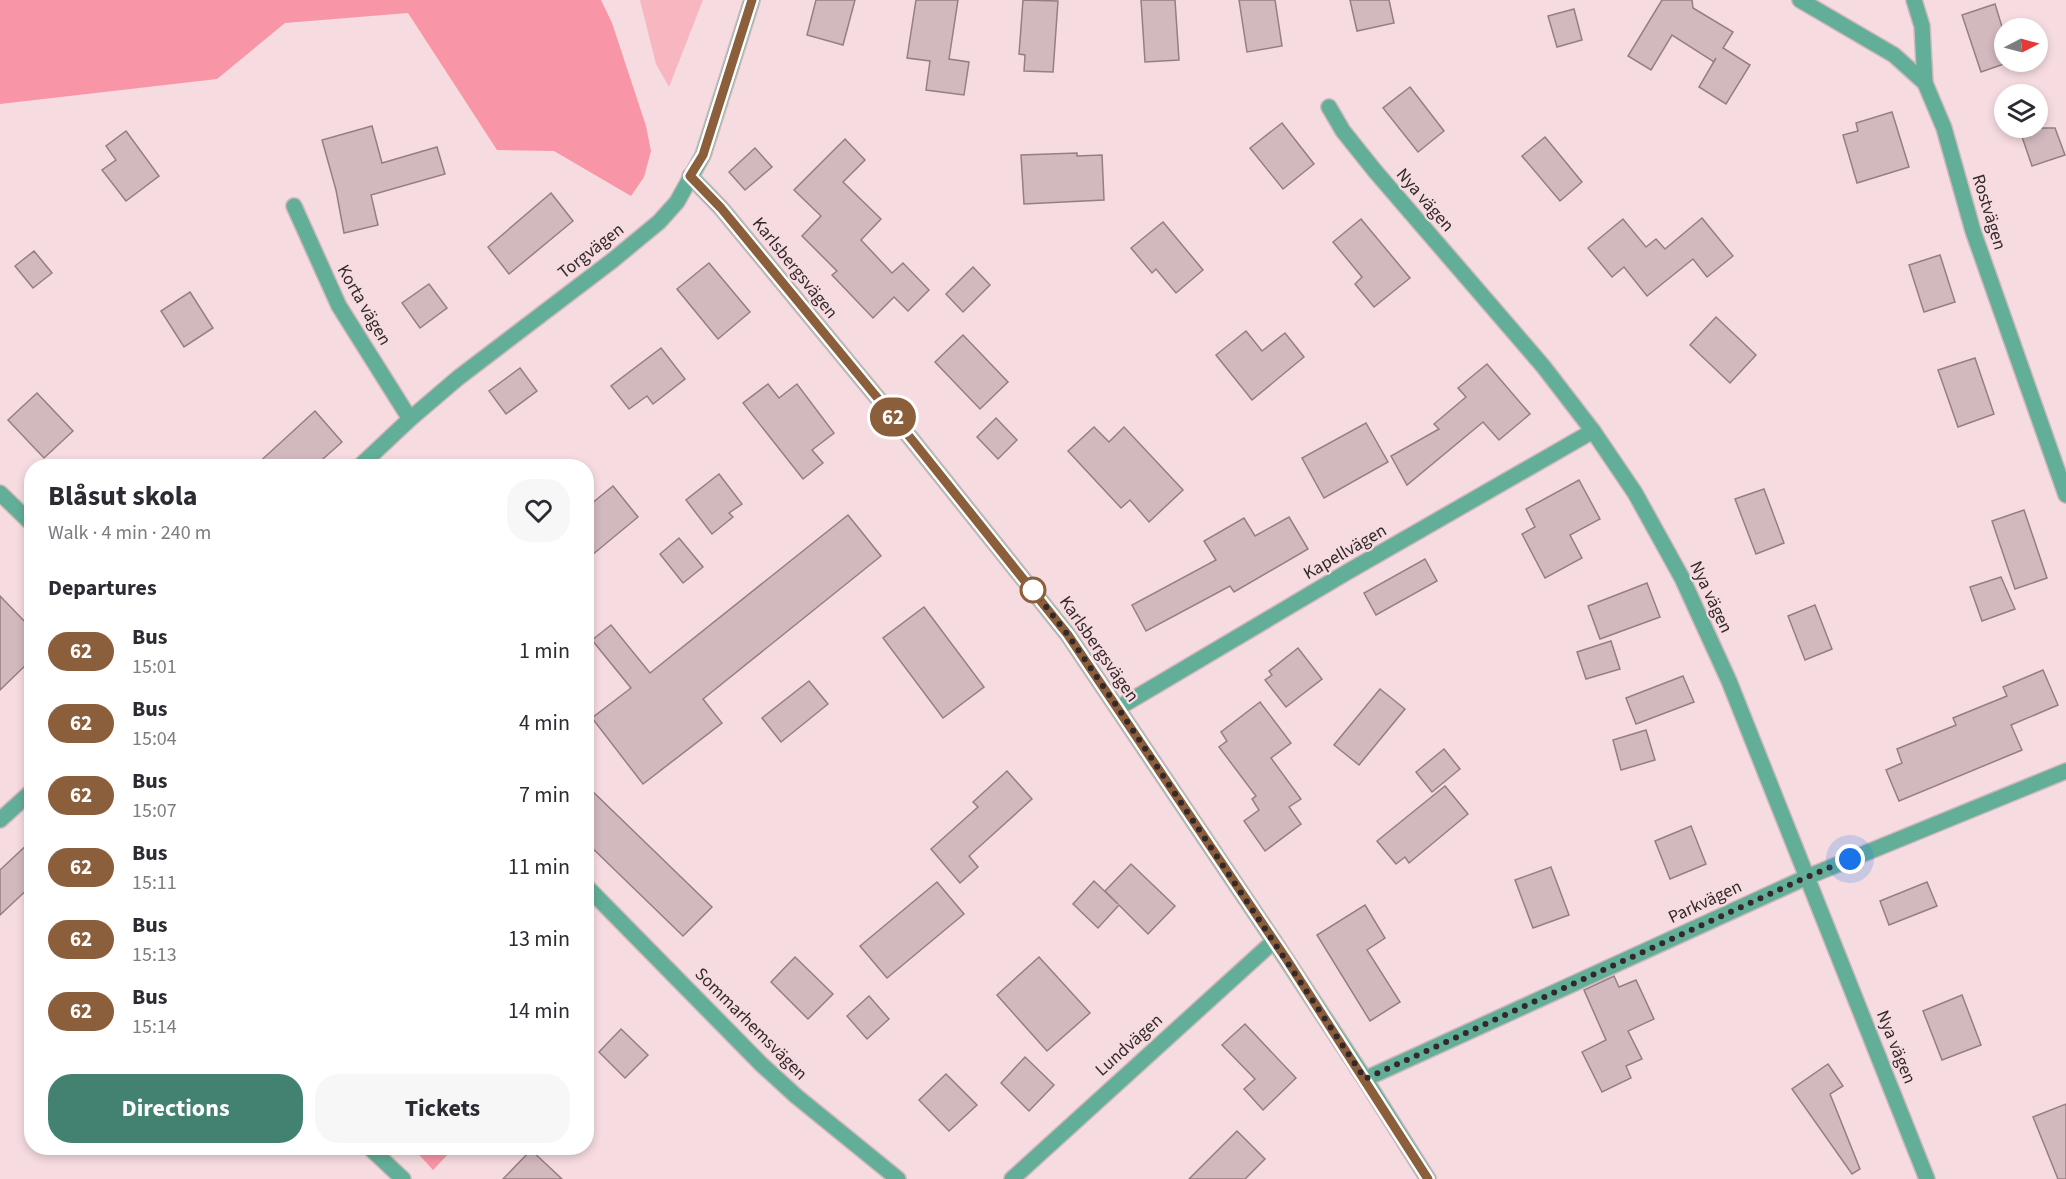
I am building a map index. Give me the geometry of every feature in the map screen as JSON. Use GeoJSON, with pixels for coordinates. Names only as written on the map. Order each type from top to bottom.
{"type":"FeatureCollection","features":[{"type":"Feature","properties":{"kind":"street","name":"Torgvägen"},"geometry":{"type":"LineString","coordinates":[[367,459],[458,378],[613,260],[659,222],[677,202],[703,155],[752,0]]}},
{"type":"Feature","properties":{"kind":"street","name":"Rostvägen"},"geometry":{"type":"LineString","coordinates":[[1800,0],[1894,55],[1925,83],[1944,128],[1973,231],[2066,495]]}},
{"type":"Feature","properties":{"kind":"street"},"geometry":{"type":"LineString","coordinates":[[1914,0],[1922,26],[1925,83]]}},
{"type":"Feature","properties":{"kind":"street","name":"Nya vägen"},"geometry":{"type":"LineString","coordinates":[[1329,106],[1343,131],[1375,171],[1543,366],[1593,431],[1635,493],[1682,578],[1729,681],[1927,1179]]}},
{"type":"Feature","properties":{"kind":"street","name":"Karlsbergsvägen"},"geometry":{"type":"LineString","coordinates":[[690,176],[729,218],[1068,635],[1274,940],[1428,1179]]}},
{"type":"Feature","properties":{"kind":"street","name":"Korta vägen"},"geometry":{"type":"LineString","coordinates":[[294,206],[339,306],[410,419]]}},
{"type":"Feature","properties":{"kind":"street","name":"Kapellvägen"},"geometry":{"type":"LineString","coordinates":[[1118,708],[1349,571],[1593,431]]}},
{"type":"Feature","properties":{"kind":"street"},"geometry":{"type":"LineString","coordinates":[[0,493],[24,516]]}},
{"type":"Feature","properties":{"kind":"street","name":"Parkvägen"},"geometry":{"type":"LineString","coordinates":[[1365,1079],[1807,877],[2066,771]]}},
{"type":"Feature","properties":{"kind":"street"},"geometry":{"type":"LineString","coordinates":[[0,820],[24,798]]}},
{"type":"Feature","properties":{"kind":"street","name":"Sommarhemsvägen"},"geometry":{"type":"LineString","coordinates":[[594,894],[761,1064],[796,1096],[898,1179]]}},
{"type":"Feature","properties":{"kind":"street","name":"Lundvägen"},"geometry":{"type":"LineString","coordinates":[[1012,1179],[1274,940]]}},
{"type":"Feature","properties":{"kind":"street"},"geometry":{"type":"LineString","coordinates":[[378,1155],[404,1179]]}},
{"type":"Feature","properties":{"kind":"shaded area"},"geometry":{"type":"Polygon","coordinates":[[[0,0],[601,0],[612,23],[646,126],[651,151],[644,177],[631,196],[554,151],[497,150],[408,13],[285,23],[217,79],[0,104],[0,0]]]}},
{"type":"Feature","properties":{"kind":"shaded area"},"geometry":{"type":"Polygon","coordinates":[[[640,0],[703,0],[669,87],[656,64],[640,0]]]}},
{"type":"Feature","properties":{"kind":"shaded area"},"geometry":{"type":"Polygon","coordinates":[[[419,1155],[447,1155],[433,1170],[419,1155]]]}},
{"type":"Feature","properties":{"kind":"building"},"geometry":{"type":"Polygon","coordinates":[[[816,0],[855,0],[843,45],[807,35],[816,0]]]}},
{"type":"Feature","properties":{"kind":"building"},"geometry":{"type":"Polygon","coordinates":[[[916,0],[958,0],[949,59],[969,62],[964,95],[926,90],[930,61],[907,58],[916,0]]]}},
{"type":"Feature","properties":{"kind":"building"},"geometry":{"type":"Polygon","coordinates":[[[1023,0],[1058,1],[1053,72],[1024,71],[1025,55],[1019,54],[1023,0]]]}},
{"type":"Feature","properties":{"kind":"building"},"geometry":{"type":"Polygon","coordinates":[[[1141,0],[1175,0],[1179,60],[1145,62],[1141,0]]]}},
{"type":"Feature","properties":{"kind":"building"},"geometry":{"type":"Polygon","coordinates":[[[1239,0],[1275,0],[1282,46],[1247,52],[1239,0]]]}},
{"type":"Feature","properties":{"kind":"building"},"geometry":{"type":"Polygon","coordinates":[[[1350,0],[1389,0],[1394,23],[1357,31],[1350,0]]]}},
{"type":"Feature","properties":{"kind":"building"},"geometry":{"type":"Polygon","coordinates":[[[1662,0],[1692,0],[1693,8],[1733,32],[1723,48],[1750,65],[1726,104],[1699,87],[1714,62],[1672,35],[1651,70],[1628,56],[1662,0]]]}},
{"type":"Feature","properties":{"kind":"building"},"geometry":{"type":"Polygon","coordinates":[[[1995,4],[1999,18],[1994,18],[1994,67],[1981,72],[1962,15],[1995,4]]]}},
{"type":"Feature","properties":{"kind":"building"},"geometry":{"type":"Polygon","coordinates":[[[1574,9],[1582,40],[1557,47],[1548,16],[1574,9]]]}},
{"type":"Feature","properties":{"kind":"building"},"geometry":{"type":"Polygon","coordinates":[[[1410,87],[1444,131],[1418,152],[1383,108],[1410,87]]]}},
{"type":"Feature","properties":{"kind":"building"},"geometry":{"type":"Polygon","coordinates":[[[1892,112],[1909,167],[1857,183],[1843,135],[1858,131],[1856,123],[1892,112]]]}},
{"type":"Feature","properties":{"kind":"building"},"geometry":{"type":"Polygon","coordinates":[[[1282,123],[1314,164],[1283,189],[1250,148],[1282,123]]]}},
{"type":"Feature","properties":{"kind":"building"},"geometry":{"type":"Polygon","coordinates":[[[372,126],[382,163],[437,147],[445,174],[371,195],[378,225],[344,233],[336,190],[322,140],[372,126]]]}},
{"type":"Feature","properties":{"kind":"building"},"geometry":{"type":"Polygon","coordinates":[[[2048,128],[2055,128],[2065,155],[2032,166],[2022,138],[2048,138],[2048,128]]]}},
{"type":"Feature","properties":{"kind":"building"},"geometry":{"type":"Polygon","coordinates":[[[126,131],[159,176],[126,201],[102,170],[116,160],[106,146],[126,131]]]}},
{"type":"Feature","properties":{"kind":"building"},"geometry":{"type":"Polygon","coordinates":[[[1545,137],[1582,182],[1560,201],[1522,156],[1545,137]]]}},
{"type":"Feature","properties":{"kind":"building"},"geometry":{"type":"Polygon","coordinates":[[[845,139],[865,160],[843,182],[881,219],[861,240],[892,273],[903,263],[929,290],[908,311],[894,297],[873,318],[832,275],[837,271],[802,236],[821,216],[794,190],[845,139]]]}},
{"type":"Feature","properties":{"kind":"building"},"geometry":{"type":"Polygon","coordinates":[[[755,148],[772,167],[745,190],[729,172],[755,148]]]}},
{"type":"Feature","properties":{"kind":"building"},"geometry":{"type":"Polygon","coordinates":[[[1077,153],[1077,156],[1102,155],[1104,200],[1024,204],[1021,155],[1077,153]]]}},
{"type":"Feature","properties":{"kind":"building"},"geometry":{"type":"Polygon","coordinates":[[[551,193],[573,221],[509,274],[488,247],[551,193]]]}},
{"type":"Feature","properties":{"kind":"building"},"geometry":{"type":"Polygon","coordinates":[[[1702,218],[1733,256],[1707,277],[1693,259],[1647,296],[1624,267],[1612,277],[1588,248],[1623,219],[1646,247],[1656,239],[1665,249],[1702,218]]]}},
{"type":"Feature","properties":{"kind":"building"},"geometry":{"type":"Polygon","coordinates":[[[1361,219],[1410,278],[1374,307],[1355,284],[1362,277],[1333,242],[1361,219]]]}},
{"type":"Feature","properties":{"kind":"building"},"geometry":{"type":"Polygon","coordinates":[[[1163,222],[1203,270],[1176,293],[1156,269],[1152,273],[1131,248],[1163,222]]]}},
{"type":"Feature","properties":{"kind":"building"},"geometry":{"type":"Polygon","coordinates":[[[34,251],[52,273],[33,288],[15,266],[34,251]]]}},
{"type":"Feature","properties":{"kind":"building"},"geometry":{"type":"Polygon","coordinates":[[[1940,255],[1955,302],[1924,312],[1909,265],[1940,255]]]}},
{"type":"Feature","properties":{"kind":"building"},"geometry":{"type":"Polygon","coordinates":[[[709,263],[750,312],[718,339],[677,289],[709,263]]]}},
{"type":"Feature","properties":{"kind":"building"},"geometry":{"type":"Polygon","coordinates":[[[973,267],[990,285],[963,312],[946,294],[973,267]]]}},
{"type":"Feature","properties":{"kind":"building"},"geometry":{"type":"Polygon","coordinates":[[[429,284],[447,308],[420,328],[402,303],[429,284]]]}},
{"type":"Feature","properties":{"kind":"building"},"geometry":{"type":"Polygon","coordinates":[[[190,292],[213,328],[184,347],[161,311],[190,292]]]}},
{"type":"Feature","properties":{"kind":"building"},"geometry":{"type":"Polygon","coordinates":[[[1716,317],[1756,355],[1730,383],[1690,345],[1716,317]]]}},
{"type":"Feature","properties":{"kind":"building"},"geometry":{"type":"Polygon","coordinates":[[[1246,331],[1262,351],[1285,333],[1304,357],[1252,400],[1216,355],[1246,331]]]}},
{"type":"Feature","properties":{"kind":"building"},"geometry":{"type":"Polygon","coordinates":[[[963,335],[1008,382],[980,409],[935,362],[963,335]]]}},
{"type":"Feature","properties":{"kind":"building"},"geometry":{"type":"Polygon","coordinates":[[[661,348],[685,379],[653,404],[647,396],[629,409],[611,386],[661,348]]]}},
{"type":"Feature","properties":{"kind":"building"},"geometry":{"type":"Polygon","coordinates":[[[1975,358],[1994,414],[1958,427],[1938,370],[1975,358]]]}},
{"type":"Feature","properties":{"kind":"building"},"geometry":{"type":"Polygon","coordinates":[[[1487,364],[1530,414],[1499,440],[1483,422],[1407,485],[1391,456],[1439,429],[1434,424],[1466,397],[1458,388],[1487,364]]]}},
{"type":"Feature","properties":{"kind":"building"},"geometry":{"type":"Polygon","coordinates":[[[520,368],[537,391],[506,414],[489,391],[520,368]]]}},
{"type":"Feature","properties":{"kind":"building"},"geometry":{"type":"Polygon","coordinates":[[[768,384],[779,398],[797,384],[834,433],[812,450],[823,463],[803,479],[743,403],[768,384]]]}},
{"type":"Feature","properties":{"kind":"building"},"geometry":{"type":"Polygon","coordinates":[[[37,393],[73,431],[44,458],[8,420],[37,393]]]}},
{"type":"Feature","properties":{"kind":"building"},"geometry":{"type":"Polygon","coordinates":[[[315,411],[342,442],[323,459],[263,459],[315,411]]]}},
{"type":"Feature","properties":{"kind":"building"},"geometry":{"type":"Polygon","coordinates":[[[996,418],[1017,440],[998,459],[977,437],[996,418]]]}},
{"type":"Feature","properties":{"kind":"building"},"geometry":{"type":"Polygon","coordinates":[[[1366,423],[1388,462],[1324,498],[1302,458],[1366,423]]]}},
{"type":"Feature","properties":{"kind":"building"},"geometry":{"type":"Polygon","coordinates":[[[1094,427],[1109,442],[1124,427],[1183,490],[1149,522],[1130,500],[1121,508],[1068,451],[1094,427]]]}},
{"type":"Feature","properties":{"kind":"building"},"geometry":{"type":"Polygon","coordinates":[[[719,474],[742,504],[729,513],[733,517],[712,534],[686,500],[719,474]]]}},
{"type":"Feature","properties":{"kind":"building"},"geometry":{"type":"Polygon","coordinates":[[[1579,480],[1600,519],[1570,535],[1582,558],[1545,578],[1522,534],[1535,527],[1526,509],[1579,480]]]}},
{"type":"Feature","properties":{"kind":"building"},"geometry":{"type":"Polygon","coordinates":[[[613,486],[638,517],[594,553],[594,501],[613,486]]]}},
{"type":"Feature","properties":{"kind":"building"},"geometry":{"type":"Polygon","coordinates":[[[1764,489],[1784,543],[1756,554],[1735,499],[1764,489]]]}},
{"type":"Feature","properties":{"kind":"building"},"geometry":{"type":"Polygon","coordinates":[[[2024,510],[2047,578],[2015,589],[1992,521],[2024,510]]]}},
{"type":"Feature","properties":{"kind":"building"},"geometry":{"type":"Polygon","coordinates":[[[848,515],[881,556],[703,699],[722,723],[643,784],[594,721],[594,716],[631,688],[594,642],[594,638],[611,625],[650,673],[848,515]]]}},
{"type":"Feature","properties":{"kind":"building"},"geometry":{"type":"Polygon","coordinates":[[[1289,517],[1308,549],[1234,592],[1230,586],[1146,631],[1132,605],[1216,560],[1204,541],[1244,518],[1255,536],[1289,517]]]}},
{"type":"Feature","properties":{"kind":"building"},"geometry":{"type":"Polygon","coordinates":[[[679,538],[703,567],[683,583],[660,554],[679,538]]]}},
{"type":"Feature","properties":{"kind":"building"},"geometry":{"type":"Polygon","coordinates":[[[1425,559],[1437,581],[1376,615],[1364,593],[1425,559]]]}},
{"type":"Feature","properties":{"kind":"building"},"geometry":{"type":"Polygon","coordinates":[[[2001,577],[2015,609],[1982,621],[1970,587],[2001,577]]]}},
{"type":"Feature","properties":{"kind":"building"},"geometry":{"type":"Polygon","coordinates":[[[1647,583],[1660,617],[1600,639],[1588,606],[1647,583]]]}},
{"type":"Feature","properties":{"kind":"building"},"geometry":{"type":"Polygon","coordinates":[[[0,596],[24,621],[24,667],[0,690],[0,596]]]}},
{"type":"Feature","properties":{"kind":"building"},"geometry":{"type":"Polygon","coordinates":[[[1815,605],[1832,649],[1805,660],[1788,616],[1815,605]]]}},
{"type":"Feature","properties":{"kind":"building"},"geometry":{"type":"Polygon","coordinates":[[[924,607],[984,687],[943,718],[883,638],[924,607]]]}},
{"type":"Feature","properties":{"kind":"building"},"geometry":{"type":"Polygon","coordinates":[[[1611,641],[1620,669],[1586,679],[1577,652],[1611,641]]]}},
{"type":"Feature","properties":{"kind":"building"},"geometry":{"type":"Polygon","coordinates":[[[1298,648],[1322,679],[1286,707],[1265,680],[1272,675],[1269,671],[1298,648]]]}},
{"type":"Feature","properties":{"kind":"building"},"geometry":{"type":"Polygon","coordinates":[[[2043,670],[2058,705],[2011,725],[2022,750],[1899,801],[1886,770],[1902,763],[1897,749],[1956,725],[1953,718],[2007,696],[2003,687],[2043,670]]]}},
{"type":"Feature","properties":{"kind":"building"},"geometry":{"type":"Polygon","coordinates":[[[1683,676],[1694,702],[1636,724],[1626,698],[1683,676]]]}},
{"type":"Feature","properties":{"kind":"building"},"geometry":{"type":"Polygon","coordinates":[[[809,681],[828,704],[781,742],[762,718],[809,681]]]}},
{"type":"Feature","properties":{"kind":"building"},"geometry":{"type":"Polygon","coordinates":[[[1380,689],[1405,709],[1359,765],[1334,745],[1380,689]]]}},
{"type":"Feature","properties":{"kind":"building"},"geometry":{"type":"Polygon","coordinates":[[[1260,702],[1291,743],[1271,758],[1301,799],[1289,807],[1301,824],[1265,851],[1244,821],[1259,810],[1252,799],[1256,796],[1219,747],[1227,741],[1221,732],[1260,702]]]}},
{"type":"Feature","properties":{"kind":"building"},"geometry":{"type":"Polygon","coordinates":[[[1646,730],[1655,760],[1621,770],[1613,740],[1646,730]]]}},
{"type":"Feature","properties":{"kind":"building"},"geometry":{"type":"Polygon","coordinates":[[[1444,749],[1460,769],[1432,792],[1416,772],[1444,749]]]}},
{"type":"Feature","properties":{"kind":"building"},"geometry":{"type":"Polygon","coordinates":[[[1007,771],[1032,799],[969,856],[978,867],[960,883],[931,849],[978,807],[973,802],[1007,771]]]}},
{"type":"Feature","properties":{"kind":"building"},"geometry":{"type":"Polygon","coordinates":[[[1445,786],[1468,814],[1409,863],[1405,857],[1396,864],[1377,841],[1445,786]]]}},
{"type":"Feature","properties":{"kind":"building"},"geometry":{"type":"Polygon","coordinates":[[[594,793],[712,907],[683,936],[594,850],[594,793]]]}},
{"type":"Feature","properties":{"kind":"building"},"geometry":{"type":"Polygon","coordinates":[[[1691,826],[1706,864],[1670,879],[1655,841],[1691,826]]]}},
{"type":"Feature","properties":{"kind":"building"},"geometry":{"type":"Polygon","coordinates":[[[24,848],[24,892],[0,915],[0,870],[24,848]]]}},
{"type":"Feature","properties":{"kind":"building"},"geometry":{"type":"Polygon","coordinates":[[[1131,864],[1175,906],[1148,934],[1119,905],[1098,928],[1073,904],[1094,881],[1118,904],[1105,891],[1131,864]]]}},
{"type":"Feature","properties":{"kind":"building"},"geometry":{"type":"Polygon","coordinates":[[[1551,867],[1569,915],[1533,928],[1515,880],[1551,867]]]}},
{"type":"Feature","properties":{"kind":"building"},"geometry":{"type":"Polygon","coordinates":[[[937,882],[964,914],[887,978],[860,946],[937,882]]]}},
{"type":"Feature","properties":{"kind":"building"},"geometry":{"type":"Polygon","coordinates":[[[1927,882],[1937,906],[1889,925],[1880,901],[1927,882]]]}},
{"type":"Feature","properties":{"kind":"building"},"geometry":{"type":"Polygon","coordinates":[[[1365,905],[1385,938],[1367,950],[1400,1002],[1370,1021],[1317,935],[1365,905]]]}},
{"type":"Feature","properties":{"kind":"building"},"geometry":{"type":"Polygon","coordinates":[[[795,957],[833,994],[808,1019],[771,982],[795,957]]]}},
{"type":"Feature","properties":{"kind":"building"},"geometry":{"type":"Polygon","coordinates":[[[1039,957],[1090,1013],[1047,1051],[997,995],[1039,957]]]}},
{"type":"Feature","properties":{"kind":"building"},"geometry":{"type":"Polygon","coordinates":[[[1614,976],[1619,987],[1636,980],[1654,1019],[1628,1031],[1642,1059],[1626,1066],[1631,1078],[1602,1092],[1582,1052],[1606,1040],[1584,990],[1614,976]]]}},
{"type":"Feature","properties":{"kind":"building"},"geometry":{"type":"Polygon","coordinates":[[[1962,995],[1981,1045],[1942,1060],[1923,1011],[1962,995]]]}},
{"type":"Feature","properties":{"kind":"building"},"geometry":{"type":"Polygon","coordinates":[[[869,996],[889,1019],[867,1039],[847,1016],[869,996]]]}},
{"type":"Feature","properties":{"kind":"building"},"geometry":{"type":"Polygon","coordinates":[[[1245,1024],[1296,1078],[1263,1110],[1244,1089],[1255,1079],[1222,1045],[1245,1024]]]}},
{"type":"Feature","properties":{"kind":"building"},"geometry":{"type":"Polygon","coordinates":[[[621,1029],[648,1055],[625,1078],[599,1052],[621,1029]]]}},
{"type":"Feature","properties":{"kind":"building"},"geometry":{"type":"Polygon","coordinates":[[[1025,1057],[1054,1085],[1029,1111],[1001,1083],[1025,1057]]]}},
{"type":"Feature","properties":{"kind":"building"},"geometry":{"type":"Polygon","coordinates":[[[1828,1064],[1843,1086],[1830,1094],[1860,1169],[1852,1174],[1792,1089],[1828,1064]]]}},
{"type":"Feature","properties":{"kind":"building"},"geometry":{"type":"Polygon","coordinates":[[[946,1074],[977,1105],[949,1131],[919,1100],[946,1074]]]}},
{"type":"Feature","properties":{"kind":"building"},"geometry":{"type":"Polygon","coordinates":[[[2066,1104],[2066,1179],[2058,1179],[2033,1117],[2066,1104]]]}},
{"type":"Feature","properties":{"kind":"building"},"geometry":{"type":"Polygon","coordinates":[[[1237,1131],[1265,1159],[1245,1179],[1189,1179],[1237,1131]]]}},
{"type":"Feature","properties":{"kind":"building"},"geometry":{"type":"Polygon","coordinates":[[[526,1155],[536,1155],[562,1179],[503,1179],[526,1155]]]}},
{"type":"Feature","properties":{"kind":"bus line","name":"62"},"geometry":{"type":"LineString","coordinates":[[752,0],[703,155],[690,176],[721,208],[913,441],[1068,635],[1287,960],[1428,1179]]}},
{"type":"Feature","properties":{"kind":"route"},"geometry":{"type":"LineString","coordinates":[[1033,590],[1068,635],[1118,708],[1365,1079],[1850,859]]}}]}
